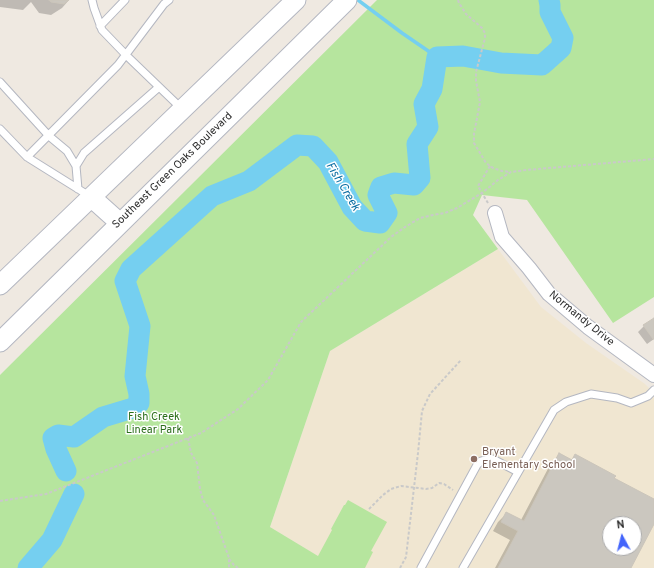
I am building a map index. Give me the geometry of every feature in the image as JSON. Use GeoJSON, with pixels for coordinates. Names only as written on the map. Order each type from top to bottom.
{"type":"FeatureCollection","features":[{"type":"Feature","properties":{"kind":"main road"},"geometry":{"type":"LineString","coordinates":[[0,285],[85,193],[182,110],[296,0]]}},
{"type":"Feature","properties":{"kind":"main road","name":"Southeast Green Oaks Boulevard"},"geometry":{"type":"LineString","coordinates":[[0,342],[347,0]]}},
{"type":"Feature","properties":{"kind":"main road"},"geometry":{"type":"LineString","coordinates":[[85,193],[120,223]]}},
{"type":"Feature","properties":{"kind":"street","name":"Normandy Drive"},"geometry":{"type":"LineString","coordinates":[[495,213],[502,237],[549,294],[588,327],[654,375]]}},
{"type":"Feature","properties":{"kind":"lane"},"geometry":{"type":"LineString","coordinates":[[92,0],[102,30],[182,110]]}},
{"type":"Feature","properties":{"kind":"lane"},"geometry":{"type":"LineString","coordinates":[[100,26],[125,0]]}},
{"type":"Feature","properties":{"kind":"lane"},"geometry":{"type":"LineString","coordinates":[[27,158],[118,65],[164,4],[169,0]]}},
{"type":"Feature","properties":{"kind":"lane"},"geometry":{"type":"LineString","coordinates":[[0,82],[49,136],[67,151],[76,166],[85,193]]}},
{"type":"Feature","properties":{"kind":"lane"},"geometry":{"type":"LineString","coordinates":[[76,166],[84,153],[159,87]]}},
{"type":"Feature","properties":{"kind":"lane"},"geometry":{"type":"LineString","coordinates":[[0,129],[27,158],[85,193]]}},
{"type":"Feature","properties":{"kind":"lane"},"geometry":{"type":"LineString","coordinates":[[463,568],[554,410],[566,402],[591,394],[616,398],[632,403],[648,396],[654,390]]}},
{"type":"Feature","properties":{"kind":"lane"},"geometry":{"type":"LineString","coordinates":[[421,568],[477,464],[488,459],[493,459],[518,472]]}},
{"type":"Feature","properties":{"kind":"path"},"geometry":{"type":"LineString","coordinates":[[458,2],[466,14],[482,28],[485,33],[484,43],[477,68],[476,81],[480,102],[474,134],[474,143],[486,163],[493,168],[511,172],[654,159]]}},
{"type":"Feature","properties":{"kind":"path"},"geometry":{"type":"LineString","coordinates":[[482,193],[478,186],[490,166]]}},
{"type":"Feature","properties":{"kind":"path"},"geometry":{"type":"LineString","coordinates":[[0,501],[46,494],[201,433],[238,409],[268,380],[301,322],[391,238],[420,218],[445,213],[457,208],[482,193],[511,172]]}},
{"type":"Feature","properties":{"kind":"path"},"geometry":{"type":"LineString","coordinates":[[400,568],[406,557],[422,411],[430,394],[461,360]]}},
{"type":"Feature","properties":{"kind":"path"},"geometry":{"type":"LineString","coordinates":[[188,438],[191,453],[197,464],[203,500],[214,515],[229,558],[238,568]]}},
{"type":"Feature","properties":{"kind":"path"},"geometry":{"type":"LineString","coordinates":[[369,509],[391,489],[401,486],[426,489],[432,488],[439,483],[444,484],[461,494]]}},
{"type":"Feature","properties":{"kind":"path"},"geometry":{"type":"LineString","coordinates":[[229,558],[229,568]]}},
{"type":"Feature","properties":{"kind":"shaded area","name":"Bryant Elementary School"},"geometry":{"type":"Polygon","coordinates":[[[498,249],[541,307],[586,343],[645,384],[654,393],[654,568],[337,568],[270,527],[330,351],[498,249]]]}},
{"type":"Feature","properties":{"kind":"green space","name":"Fish Creek Linear Park"},"geometry":{"type":"Polygon","coordinates":[[[377,0],[654,0],[654,297],[613,323],[527,200],[482,195],[473,215],[498,249],[330,351],[270,527],[318,556],[332,530],[331,529],[348,500],[387,522],[371,551],[373,552],[365,568],[0,568],[0,375],[377,0]]]}},
{"type":"Feature","properties":{"kind":"building"},"geometry":{"type":"Polygon","coordinates":[[[49,0],[69,0],[64,4],[51,2],[49,0]]]}},
{"type":"Feature","properties":{"kind":"building"},"geometry":{"type":"Polygon","coordinates":[[[654,318],[654,339],[653,339],[643,325],[654,318]]]}},
{"type":"Feature","properties":{"kind":"building"},"geometry":{"type":"Polygon","coordinates":[[[559,453],[572,460],[575,454],[616,476],[614,478],[654,499],[654,524],[642,547],[642,516],[602,516],[602,556],[637,556],[631,568],[498,568],[518,531],[501,522],[506,512],[524,521],[559,453]]]}},
{"type":"Feature","properties":{"kind":"waterway"},"geometry":{"type":"LineString","coordinates":[[358,0],[437,57]]}},
{"type":"Feature","properties":{"kind":"waterway","name":"Fish Creek"},"geometry":{"type":"LineString","coordinates":[[66,471],[56,449],[53,438],[58,435],[74,437],[103,417],[133,408],[139,403],[139,394],[135,376],[140,326],[125,281],[131,269],[212,196],[249,181],[297,145],[313,146],[328,162],[352,207],[365,221],[380,223],[387,213],[378,195],[381,187],[394,183],[414,185],[420,178],[417,144],[428,127],[424,104],[432,89],[437,57],[463,56],[501,63],[542,65],[561,48],[563,38],[550,12],[549,0]]}},
{"type":"Feature","properties":{"kind":"waterway","name":"Fish Creek"},"geometry":{"type":"LineString","coordinates":[[28,568],[52,540],[74,494]]}},
{"type":"Feature","properties":{"kind":"place","name":"Bryant Elementary School"},"geometry":{"type":"Point","coordinates":[474,459]}}]}
